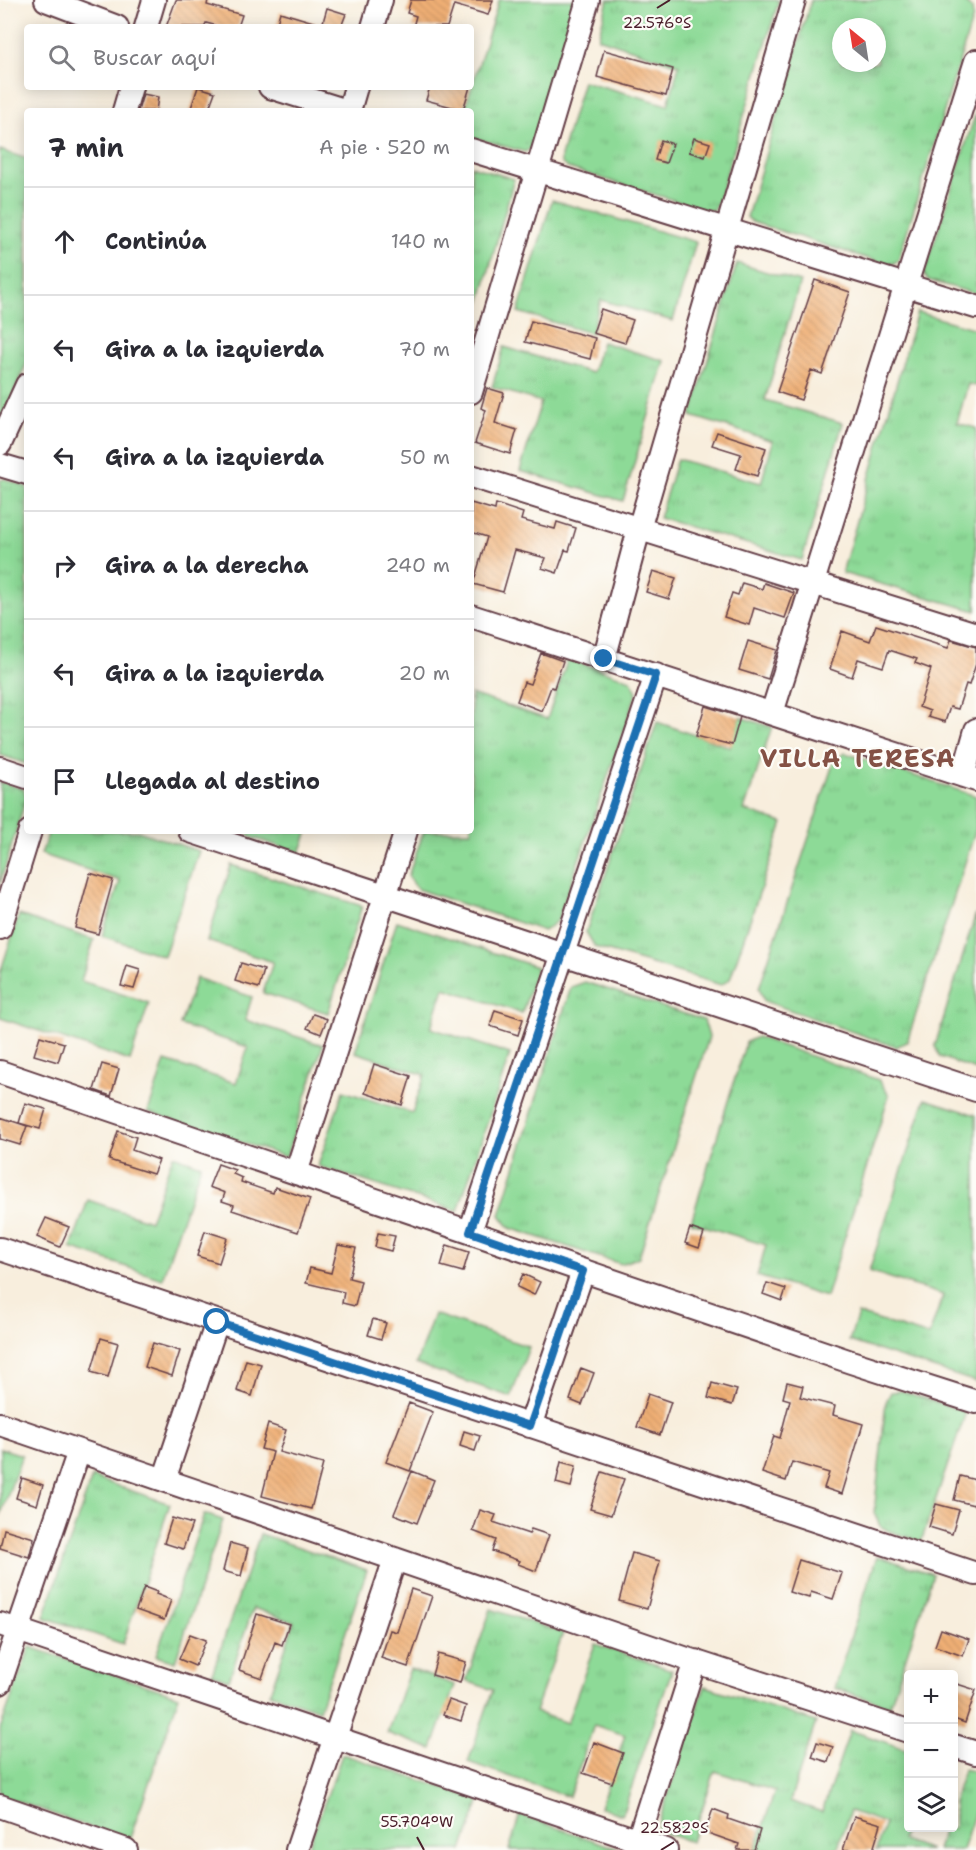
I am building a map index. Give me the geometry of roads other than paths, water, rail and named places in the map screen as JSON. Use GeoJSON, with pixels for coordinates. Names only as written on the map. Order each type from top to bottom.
{"type":"FeatureCollection","features":[{"type":"Feature","properties":{"kind":"street"},"geometry":{"type":"LineString","coordinates":[[46,0],[109,24]]}},
{"type":"Feature","properties":{"kind":"street"},"geometry":{"type":"LineString","coordinates":[[147,24],[154,0]]}},
{"type":"Feature","properties":{"kind":"street"},"geometry":{"type":"LineString","coordinates":[[374,24],[381,0]]}},
{"type":"Feature","properties":{"kind":"street"},"geometry":{"type":"LineString","coordinates":[[474,382],[588,0]]}},
{"type":"Feature","properties":{"kind":"street"},"geometry":{"type":"LineString","coordinates":[[604,659],[639,529],[794,0]]}},
{"type":"Feature","properties":{"kind":"street"},"geometry":{"type":"LineString","coordinates":[[772,713],[976,61]]}},
{"type":"Feature","properties":{"kind":"street"},"geometry":{"type":"LineString","coordinates":[[125,108],[130,90]]}},
{"type":"Feature","properties":{"kind":"street"},"geometry":{"type":"LineString","coordinates":[[280,90],[338,108]]}},
{"type":"Feature","properties":{"kind":"street"},"geometry":{"type":"LineString","coordinates":[[349,108],[355,90]]}},
{"type":"Feature","properties":{"kind":"street"},"geometry":{"type":"LineString","coordinates":[[474,151],[976,307]]}},
{"type":"Feature","properties":{"kind":"street"},"geometry":{"type":"LineString","coordinates":[[0,444],[24,392]]}},
{"type":"Feature","properties":{"kind":"street"},"geometry":{"type":"LineString","coordinates":[[0,465],[24,473]]}},
{"type":"Feature","properties":{"kind":"street"},"geometry":{"type":"LineString","coordinates":[[474,477],[976,634]]}},
{"type":"Feature","properties":{"kind":"street"},"geometry":{"type":"LineString","coordinates":[[474,621],[656,675],[969,778],[976,730]]}},
{"type":"Feature","properties":{"kind":"street"},"geometry":{"type":"LineString","coordinates":[[470,1232],[656,675]]}},
{"type":"Feature","properties":{"kind":"street"},"geometry":{"type":"LineString","coordinates":[[0,768],[24,776]]}},
{"type":"Feature","properties":{"kind":"street"},"geometry":{"type":"LineString","coordinates":[[0,928],[29,834]]}},
{"type":"Feature","properties":{"kind":"street"},"geometry":{"type":"LineString","coordinates":[[199,834],[976,1090]]}},
{"type":"Feature","properties":{"kind":"street"},"geometry":{"type":"LineString","coordinates":[[296,1173],[405,834]]}},
{"type":"Feature","properties":{"kind":"street"},"geometry":{"type":"LineString","coordinates":[[0,1072],[851,1362],[976,1402]]}},
{"type":"Feature","properties":{"kind":"street"},"geometry":{"type":"LineString","coordinates":[[0,1249],[976,1574]]}},
{"type":"Feature","properties":{"kind":"street"},"geometry":{"type":"LineString","coordinates":[[530,1426],[583,1271]]}},
{"type":"Feature","properties":{"kind":"street"},"geometry":{"type":"LineString","coordinates":[[164,1480],[217,1322]]}},
{"type":"Feature","properties":{"kind":"street"},"geometry":{"type":"LineString","coordinates":[[0,1424],[695,1661],[904,1729]]}},
{"type":"Feature","properties":{"kind":"street"},"geometry":{"type":"LineString","coordinates":[[0,1683],[9,1627],[79,1451]]}},
{"type":"Feature","properties":{"kind":"street"},"geometry":{"type":"LineString","coordinates":[[297,1850],[395,1559]]}},
{"type":"Feature","properties":{"kind":"street"},"geometry":{"type":"LineString","coordinates":[[9,1627],[335,1737],[636,1845],[666,1850]]}},
{"type":"Feature","properties":{"kind":"street"},"geometry":{"type":"LineString","coordinates":[[636,1845],[695,1661]]}},
{"type":"Feature","properties":{"kind":"street"},"geometry":{"type":"LineString","coordinates":[[958,1747],[976,1753]]}},
{"type":"Feature","properties":{"kind":"street"},"geometry":{"type":"LineString","coordinates":[[0,1806],[126,1850]]}},
{"type":"Feature","properties":{"kind":"district","name":"VILLA TERESA"},"geometry":{"type":"Point","coordinates":[858,759]}}]}
